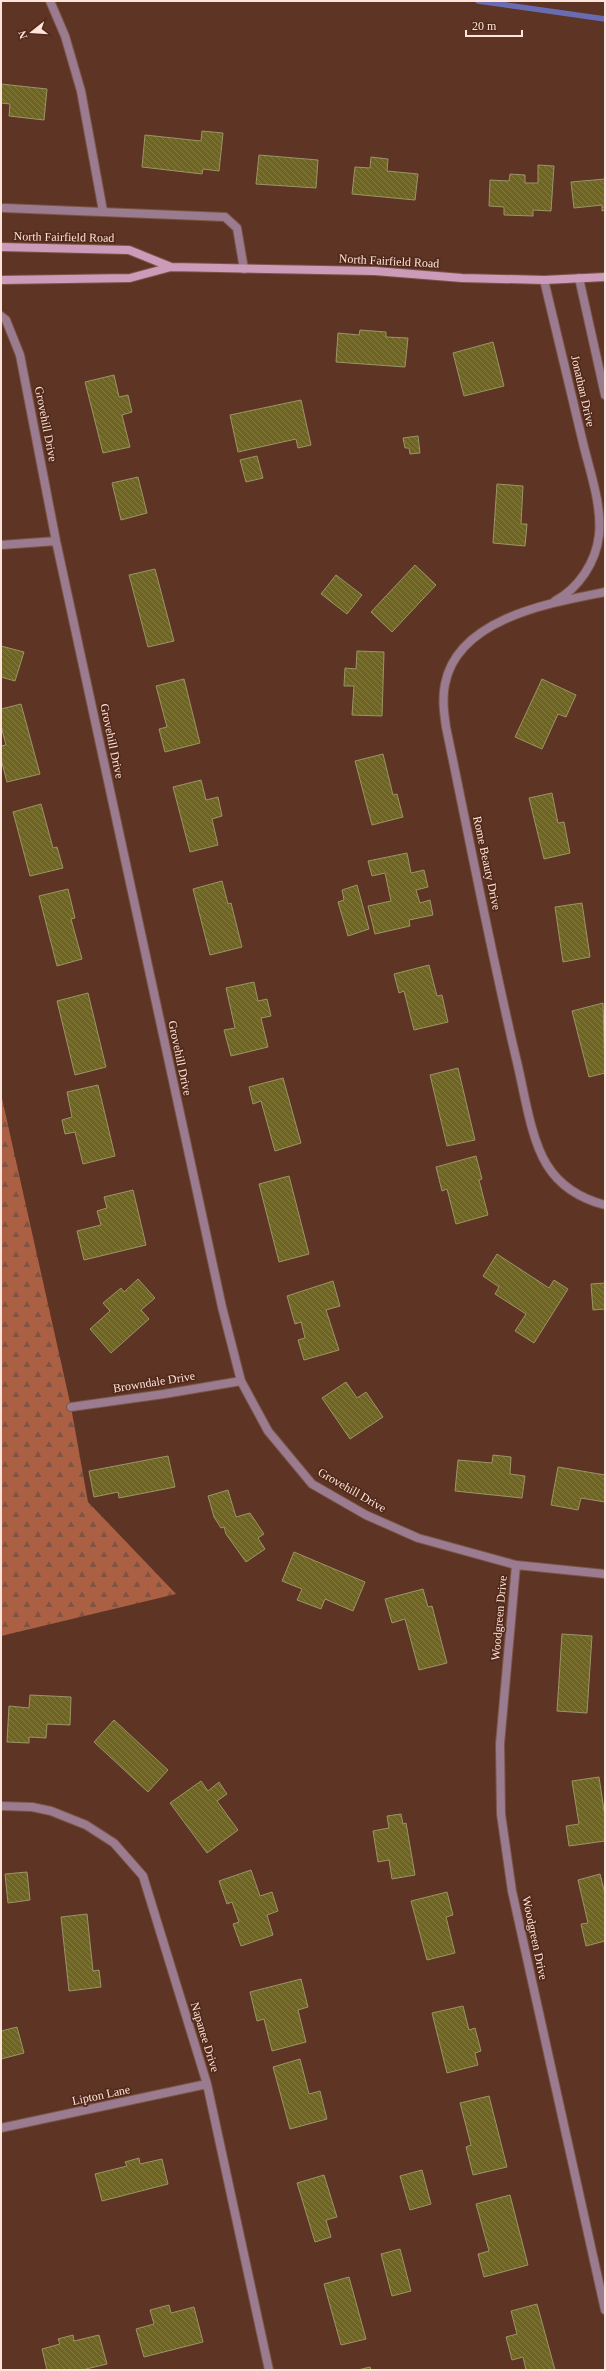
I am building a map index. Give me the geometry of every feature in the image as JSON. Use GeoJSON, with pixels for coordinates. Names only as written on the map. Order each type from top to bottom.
{"type":"FeatureCollection","features":[{"type":"Feature","properties":{"kind":"main road","name":"North Fairfield Road"},"geometry":{"type":"LineString","coordinates":[[1,247],[129,250],[171,267]]}},
{"type":"Feature","properties":{"kind":"main road","name":"North Fairfield Road"},"geometry":{"type":"LineString","coordinates":[[1,280],[130,278],[171,267],[375,271],[462,278],[544,280],[605,276]]}},
{"type":"Feature","properties":{"kind":"street"},"geometry":{"type":"LineString","coordinates":[[50,1],[65,36],[81,90],[104,211]]}},
{"type":"Feature","properties":{"kind":"street"},"geometry":{"type":"LineString","coordinates":[[4,208],[225,217],[237,228],[244,268]]}},
{"type":"Feature","properties":{"kind":"street","name":"Jonathan Drive"},"geometry":{"type":"LineString","coordinates":[[579,278],[605,395]]}},
{"type":"Feature","properties":{"kind":"street","name":"Jonathan Drive"},"geometry":{"type":"LineString","coordinates":[[544,280],[587,460],[599,524],[596,550],[585,572],[568,592],[547,606]]}},
{"type":"Feature","properties":{"kind":"street","name":"Grovehill Drive"},"geometry":{"type":"LineString","coordinates":[[1,316],[6,320],[20,355],[56,541],[222,1307],[240,1380],[268,1431],[312,1484],[366,1515],[418,1538],[516,1565],[605,1574]]}},
{"type":"Feature","properties":{"kind":"street"},"geometry":{"type":"LineString","coordinates":[[1,545],[56,541]]}},
{"type":"Feature","properties":{"kind":"street","name":"Rome Beauty Drive"},"geometry":{"type":"LineString","coordinates":[[605,592],[547,606],[494,625],[470,640],[459,652],[451,667],[445,684],[443,701],[446,727],[509,1028],[536,1142],[547,1166],[563,1185],[584,1198],[605,1205]]}},
{"type":"Feature","properties":{"kind":"street","name":"Browndale Drive"},"geometry":{"type":"LineString","coordinates":[[71,1406],[164,1394],[240,1380]]}},
{"type":"Feature","properties":{"kind":"street","name":"Woodgreen Drive"},"geometry":{"type":"LineString","coordinates":[[516,1565],[500,1744],[501,1814],[512,1891],[605,2310]]}},
{"type":"Feature","properties":{"kind":"street","name":"Napanee Drive"},"geometry":{"type":"LineString","coordinates":[[1,1806],[32,1807],[51,1811],[86,1825],[114,1843],[143,1876],[207,2084],[269,2370]]}},
{"type":"Feature","properties":{"kind":"street","name":"Lipton Lane"},"geometry":{"type":"LineString","coordinates":[[1,2128],[207,2084]]}},
{"type":"Feature","properties":{"kind":"green space"},"geometry":{"type":"Polygon","coordinates":[[[1,1094],[71,1407],[88,1502],[176,1594],[1,1636],[1,1094]]]}},
{"type":"Feature","properties":{"kind":"building"},"geometry":{"type":"Polygon","coordinates":[[[1,84],[47,89],[44,120],[9,116],[10,104],[1,103],[1,84]]]}},
{"type":"Feature","properties":{"kind":"building"},"geometry":{"type":"Polygon","coordinates":[[[202,131],[223,133],[219,171],[203,169],[202,174],[142,167],[145,135],[201,141],[202,131]]]}},
{"type":"Feature","properties":{"kind":"building"},"geometry":{"type":"Polygon","coordinates":[[[259,155],[318,160],[316,188],[256,184],[259,155]]]}},
{"type":"Feature","properties":{"kind":"building"},"geometry":{"type":"Polygon","coordinates":[[[371,157],[388,159],[387,171],[418,174],[415,200],[352,194],[355,167],[370,168],[371,157]]]}},
{"type":"Feature","properties":{"kind":"building"},"geometry":{"type":"Polygon","coordinates":[[[538,165],[554,166],[551,211],[533,210],[533,216],[504,215],[504,207],[489,206],[490,180],[509,181],[510,174],[525,175],[525,183],[538,183],[538,165]]]}},
{"type":"Feature","properties":{"kind":"building"},"geometry":{"type":"Polygon","coordinates":[[[605,179],[605,210],[602,211],[602,205],[574,208],[571,182],[605,179]]]}},
{"type":"Feature","properties":{"kind":"building"},"geometry":{"type":"Polygon","coordinates":[[[360,330],[386,332],[386,337],[408,338],[405,367],[336,362],[338,333],[359,335],[360,330]]]}},
{"type":"Feature","properties":{"kind":"building"},"geometry":{"type":"Polygon","coordinates":[[[493,342],[504,386],[464,396],[453,353],[493,342]]]}},
{"type":"Feature","properties":{"kind":"building"},"geometry":{"type":"Polygon","coordinates":[[[114,375],[119,397],[128,395],[132,412],[122,415],[130,447],[103,453],[85,382],[114,375]]]}},
{"type":"Feature","properties":{"kind":"building"},"geometry":{"type":"Polygon","coordinates":[[[301,400],[311,445],[298,448],[296,439],[238,452],[230,415],[301,400]]]}},
{"type":"Feature","properties":{"kind":"building"},"geometry":{"type":"Polygon","coordinates":[[[418,436],[420,453],[410,454],[409,448],[405,448],[403,438],[418,436]]]}},
{"type":"Feature","properties":{"kind":"building"},"geometry":{"type":"Polygon","coordinates":[[[257,456],[263,478],[246,482],[240,460],[257,456]]]}},
{"type":"Feature","properties":{"kind":"building"},"geometry":{"type":"Polygon","coordinates":[[[138,477],[147,513],[121,520],[112,483],[138,477]]]}},
{"type":"Feature","properties":{"kind":"building"},"geometry":{"type":"Polygon","coordinates":[[[497,484],[523,486],[521,524],[527,524],[525,546],[493,543],[497,484]]]}},
{"type":"Feature","properties":{"kind":"building"},"geometry":{"type":"Polygon","coordinates":[[[415,565],[436,585],[392,632],[371,612],[415,565]]]}},
{"type":"Feature","properties":{"kind":"building"},"geometry":{"type":"Polygon","coordinates":[[[155,569],[174,641],[148,647],[129,575],[155,569]]]}},
{"type":"Feature","properties":{"kind":"building"},"geometry":{"type":"Polygon","coordinates":[[[336,575],[362,595],[347,614],[321,594],[336,575]]]}},
{"type":"Feature","properties":{"kind":"building"},"geometry":{"type":"Polygon","coordinates":[[[1,646],[24,652],[15,681],[1,677],[1,646]]]}},
{"type":"Feature","properties":{"kind":"building"},"geometry":{"type":"Polygon","coordinates":[[[357,651],[384,652],[382,716],[352,715],[354,686],[344,686],[345,668],[356,669],[357,651]]]}},
{"type":"Feature","properties":{"kind":"building"},"geometry":{"type":"Polygon","coordinates":[[[184,679],[200,743],[165,752],[159,729],[167,727],[156,686],[184,679]]]}},
{"type":"Feature","properties":{"kind":"building"},"geometry":{"type":"Polygon","coordinates":[[[542,679],[576,695],[566,717],[558,714],[542,749],[515,737],[542,679]]]}},
{"type":"Feature","properties":{"kind":"building"},"geometry":{"type":"Polygon","coordinates":[[[21,704],[40,774],[7,782],[1,759],[1,746],[6,745],[1,726],[1,709],[21,704]]]}},
{"type":"Feature","properties":{"kind":"building"},"geometry":{"type":"Polygon","coordinates":[[[383,754],[393,795],[397,794],[403,817],[372,825],[355,761],[383,754]]]}},
{"type":"Feature","properties":{"kind":"building"},"geometry":{"type":"Polygon","coordinates":[[[201,780],[206,800],[218,797],[222,816],[212,819],[218,845],[190,852],[173,787],[201,780]]]}},
{"type":"Feature","properties":{"kind":"building"},"geometry":{"type":"Polygon","coordinates":[[[552,793],[558,823],[564,822],[570,853],[544,859],[529,798],[552,793]]]}},
{"type":"Feature","properties":{"kind":"building"},"geometry":{"type":"Polygon","coordinates":[[[41,804],[53,848],[57,847],[63,868],[30,876],[13,812],[41,804]]]}},
{"type":"Feature","properties":{"kind":"building"},"geometry":{"type":"Polygon","coordinates":[[[407,853],[411,873],[424,870],[428,887],[416,890],[420,903],[430,900],[433,915],[409,920],[410,926],[375,934],[368,906],[391,901],[385,873],[372,876],[368,861],[407,853]]]}},
{"type":"Feature","properties":{"kind":"building"},"geometry":{"type":"Polygon","coordinates":[[[222,881],[228,904],[231,903],[242,947],[210,955],[193,889],[222,881]]]}},
{"type":"Feature","properties":{"kind":"building"},"geometry":{"type":"Polygon","coordinates":[[[357,885],[369,929],[348,936],[338,902],[344,900],[342,890],[357,885]]]}},
{"type":"Feature","properties":{"kind":"building"},"geometry":{"type":"Polygon","coordinates":[[[68,889],[75,918],[71,919],[82,959],[57,966],[39,896],[68,889]]]}},
{"type":"Feature","properties":{"kind":"building"},"geometry":{"type":"Polygon","coordinates":[[[582,903],[590,957],[563,962],[555,907],[582,903]]]}},
{"type":"Feature","properties":{"kind":"building"},"geometry":{"type":"Polygon","coordinates":[[[429,965],[437,996],[442,995],[448,1022],[414,1030],[404,991],[399,993],[394,974],[429,965]]]}},
{"type":"Feature","properties":{"kind":"building"},"geometry":{"type":"Polygon","coordinates":[[[254,982],[258,1001],[267,999],[271,1016],[261,1018],[268,1047],[231,1056],[224,1030],[235,1028],[226,988],[254,982]]]}},
{"type":"Feature","properties":{"kind":"building"},"geometry":{"type":"Polygon","coordinates":[[[88,993],[106,1067],[75,1075],[57,1001],[88,993]]]}},
{"type":"Feature","properties":{"kind":"building"},"geometry":{"type":"Polygon","coordinates":[[[603,1003],[605,1073],[589,1077],[572,1011],[603,1003]]]}},
{"type":"Feature","properties":{"kind":"building"},"geometry":{"type":"Polygon","coordinates":[[[458,1068],[475,1140],[447,1146],[430,1075],[458,1068]]]}},
{"type":"Feature","properties":{"kind":"building"},"geometry":{"type":"Polygon","coordinates":[[[283,1078],[301,1143],[275,1151],[261,1101],[253,1104],[249,1087],[283,1078]]]}},
{"type":"Feature","properties":{"kind":"building"},"geometry":{"type":"Polygon","coordinates":[[[98,1085],[115,1156],[83,1164],[75,1132],[65,1134],[62,1120],[72,1117],[67,1092],[98,1085]]]}},
{"type":"Feature","properties":{"kind":"building"},"geometry":{"type":"Polygon","coordinates":[[[476,1156],[482,1179],[479,1180],[488,1215],[456,1224],[447,1189],[442,1191],[436,1167],[476,1156]]]}},
{"type":"Feature","properties":{"kind":"building"},"geometry":{"type":"Polygon","coordinates":[[[289,1176],[309,1254],[279,1262],[259,1184],[289,1176]]]}},
{"type":"Feature","properties":{"kind":"building"},"geometry":{"type":"Polygon","coordinates":[[[133,1190],[146,1245],[84,1260],[77,1231],[101,1225],[97,1211],[107,1208],[104,1197],[133,1190]]]}},
{"type":"Feature","properties":{"kind":"building"},"geometry":{"type":"Polygon","coordinates":[[[497,1254],[549,1288],[554,1280],[568,1289],[534,1343],[515,1331],[526,1314],[495,1294],[499,1287],[483,1276],[497,1254]]]}},
{"type":"Feature","properties":{"kind":"building"},"geometry":{"type":"Polygon","coordinates":[[[138,1279],[155,1298],[141,1310],[149,1319],[111,1353],[90,1329],[110,1311],[103,1303],[121,1288],[124,1292],[138,1279]]]}},
{"type":"Feature","properties":{"kind":"building"},"geometry":{"type":"Polygon","coordinates":[[[333,1281],[340,1306],[326,1310],[339,1350],[304,1360],[298,1340],[305,1338],[301,1322],[295,1324],[287,1296],[333,1281]]]}},
{"type":"Feature","properties":{"kind":"building"},"geometry":{"type":"Polygon","coordinates":[[[605,1283],[605,1309],[593,1310],[591,1284],[605,1283]]]}},
{"type":"Feature","properties":{"kind":"building"},"geometry":{"type":"Polygon","coordinates":[[[346,1382],[357,1398],[366,1392],[383,1417],[350,1439],[322,1398],[346,1382]]]}},
{"type":"Feature","properties":{"kind":"building"},"geometry":{"type":"Polygon","coordinates":[[[493,1455],[511,1457],[510,1474],[525,1476],[522,1498],[455,1491],[458,1460],[492,1463],[493,1455]]]}},
{"type":"Feature","properties":{"kind":"building"},"geometry":{"type":"Polygon","coordinates":[[[168,1456],[175,1487],[119,1498],[118,1492],[94,1497],[89,1471],[168,1456]]]}},
{"type":"Feature","properties":{"kind":"building"},"geometry":{"type":"Polygon","coordinates":[[[558,1467],[605,1475],[605,1502],[581,1498],[578,1510],[551,1505],[558,1467]]]}},
{"type":"Feature","properties":{"kind":"building"},"geometry":{"type":"Polygon","coordinates":[[[228,1490],[236,1517],[250,1513],[264,1534],[258,1538],[265,1549],[246,1562],[226,1534],[224,1527],[221,1528],[214,1517],[208,1496],[228,1490]]]}},
{"type":"Feature","properties":{"kind":"building"},"geometry":{"type":"Polygon","coordinates":[[[294,1552],[365,1582],[353,1611],[325,1599],[321,1609],[297,1600],[302,1589],[282,1581],[294,1552]]]}},
{"type":"Feature","properties":{"kind":"building"},"geometry":{"type":"Polygon","coordinates":[[[423,1589],[428,1607],[432,1606],[447,1663],[419,1670],[405,1619],[392,1623],[385,1599],[423,1589]]]}},
{"type":"Feature","properties":{"kind":"building"},"geometry":{"type":"Polygon","coordinates":[[[562,1634],[592,1636],[587,1713],[557,1711],[562,1634]]]}},
{"type":"Feature","properties":{"kind":"building"},"geometry":{"type":"Polygon","coordinates":[[[30,1695],[71,1697],[70,1725],[47,1724],[46,1738],[29,1737],[29,1743],[7,1742],[9,1706],[29,1708],[30,1695]]]}},
{"type":"Feature","properties":{"kind":"building"},"geometry":{"type":"Polygon","coordinates":[[[114,1720],[168,1770],[148,1792],[94,1742],[114,1720]]]}},
{"type":"Feature","properties":{"kind":"building"},"geometry":{"type":"Polygon","coordinates":[[[599,1777],[605,1817],[605,1841],[569,1846],[566,1826],[579,1824],[572,1781],[599,1777]]]}},
{"type":"Feature","properties":{"kind":"building"},"geometry":{"type":"Polygon","coordinates":[[[201,1781],[208,1791],[219,1782],[227,1794],[217,1801],[238,1830],[207,1853],[170,1803],[201,1781]]]}},
{"type":"Feature","properties":{"kind":"building"},"geometry":{"type":"Polygon","coordinates":[[[401,1814],[403,1824],[406,1823],[415,1875],[392,1879],[389,1860],[378,1862],[373,1831],[389,1828],[387,1816],[401,1814]]]}},
{"type":"Feature","properties":{"kind":"building"},"geometry":{"type":"Polygon","coordinates":[[[251,1870],[260,1896],[272,1892],[278,1911],[267,1915],[273,1935],[241,1946],[233,1924],[239,1922],[232,1902],[227,1904],[219,1881],[251,1870]]]}},
{"type":"Feature","properties":{"kind":"building"},"geometry":{"type":"Polygon","coordinates":[[[27,1872],[30,1900],[8,1903],[5,1874],[27,1872]]]}},
{"type":"Feature","properties":{"kind":"building"},"geometry":{"type":"Polygon","coordinates":[[[600,1874],[605,1894],[605,1941],[586,1946],[581,1924],[588,1923],[578,1880],[600,1874]]]}},
{"type":"Feature","properties":{"kind":"building"},"geometry":{"type":"Polygon","coordinates":[[[447,1892],[453,1915],[446,1917],[455,1953],[427,1960],[411,1901],[447,1892]]]}},
{"type":"Feature","properties":{"kind":"building"},"geometry":{"type":"Polygon","coordinates":[[[87,1914],[93,1971],[99,1970],[101,1987],[69,1991],[61,1917],[87,1914]]]}},
{"type":"Feature","properties":{"kind":"building"},"geometry":{"type":"Polygon","coordinates":[[[301,1979],[308,2007],[298,2010],[306,2042],[272,2051],[264,2019],[257,2021],[250,1992],[301,1979]]]}},
{"type":"Feature","properties":{"kind":"building"},"geometry":{"type":"Polygon","coordinates":[[[463,2006],[469,2030],[475,2028],[481,2051],[475,2053],[478,2065],[447,2073],[432,2013],[463,2006]]]}},
{"type":"Feature","properties":{"kind":"building"},"geometry":{"type":"Polygon","coordinates":[[[17,2027],[24,2053],[1,2059],[1,2031],[17,2027]]]}},
{"type":"Feature","properties":{"kind":"building"},"geometry":{"type":"Polygon","coordinates":[[[300,2059],[309,2094],[320,2091],[327,2119],[290,2129],[273,2067],[300,2059]]]}},
{"type":"Feature","properties":{"kind":"building"},"geometry":{"type":"Polygon","coordinates":[[[489,2096],[507,2167],[473,2175],[466,2147],[471,2145],[460,2103],[489,2096]]]}},
{"type":"Feature","properties":{"kind":"building"},"geometry":{"type":"Polygon","coordinates":[[[139,2158],[140,2164],[162,2159],[168,2184],[102,2201],[95,2174],[127,2166],[125,2162],[139,2158]]]}},
{"type":"Feature","properties":{"kind":"building"},"geometry":{"type":"Polygon","coordinates":[[[422,2170],[431,2204],[410,2210],[400,2176],[422,2170]]]}},
{"type":"Feature","properties":{"kind":"building"},"geometry":{"type":"Polygon","coordinates":[[[324,2175],[337,2217],[326,2220],[331,2237],[315,2242],[297,2183],[324,2175]]]}},
{"type":"Feature","properties":{"kind":"building"},"geometry":{"type":"Polygon","coordinates":[[[510,2195],[528,2265],[484,2277],[478,2254],[489,2251],[476,2204],[510,2195]]]}},
{"type":"Feature","properties":{"kind":"building"},"geometry":{"type":"Polygon","coordinates":[[[400,2249],[411,2291],[392,2296],[381,2254],[400,2249]]]}},
{"type":"Feature","properties":{"kind":"building"},"geometry":{"type":"Polygon","coordinates":[[[349,2277],[366,2339],[341,2345],[324,2284],[349,2277]]]}},
{"type":"Feature","properties":{"kind":"building"},"geometry":{"type":"Polygon","coordinates":[[[537,2304],[555,2370],[526,2370],[523,2357],[512,2360],[506,2337],[517,2334],[511,2311],[537,2304]]]}},
{"type":"Feature","properties":{"kind":"building"},"geometry":{"type":"Polygon","coordinates":[[[169,2305],[171,2313],[194,2307],[203,2342],[144,2357],[136,2329],[154,2324],[150,2310],[169,2305]]]}},
{"type":"Feature","properties":{"kind":"building"},"geometry":{"type":"Polygon","coordinates":[[[73,2335],[74,2341],[99,2335],[107,2364],[82,2370],[47,2370],[42,2349],[60,2344],[58,2339],[73,2335]]]}},
{"type":"Feature","properties":{"kind":"building"},"geometry":{"type":"Polygon","coordinates":[[[370,2367],[371,2370],[358,2370],[370,2367]]]}},
{"type":"Feature","properties":{"kind":"waterway"},"geometry":{"type":"LineString","coordinates":[[478,1],[605,19]]}}]}
